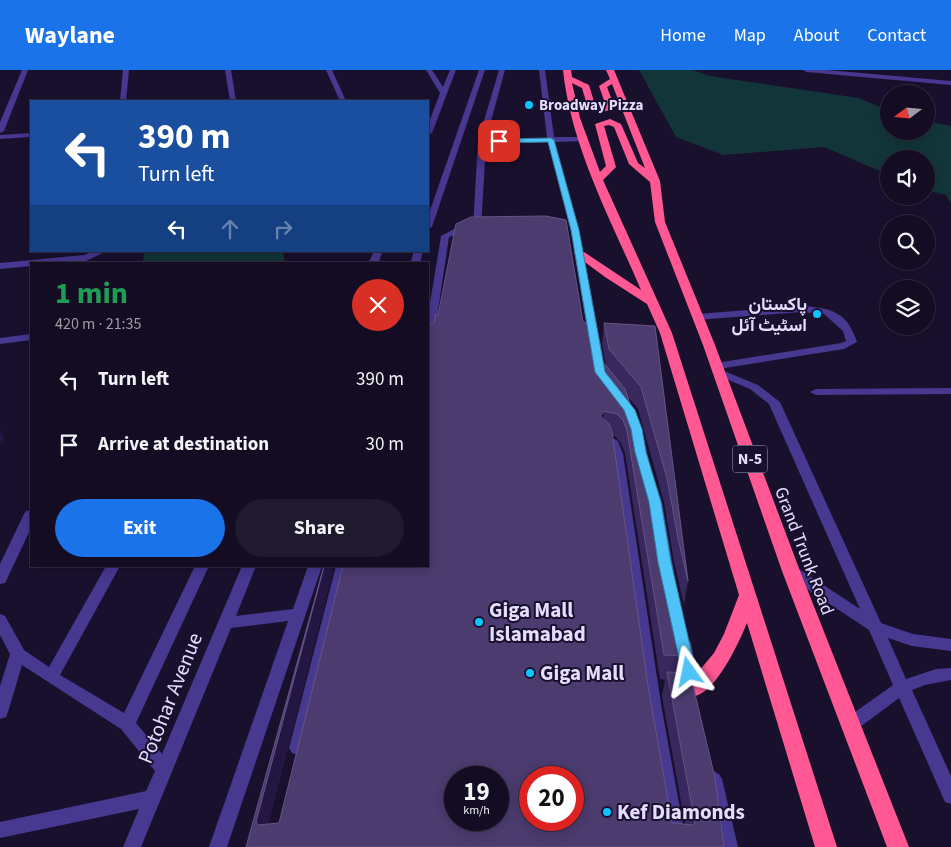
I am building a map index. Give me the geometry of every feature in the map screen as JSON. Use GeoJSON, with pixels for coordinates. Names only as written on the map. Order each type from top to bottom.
{"type":"FeatureCollection","features":[{"type":"Feature","properties":{"kind":"highway"},"geometry":{"type":"LineString","coordinates":[[567,74],[586,87],[591,106],[599,110],[609,108],[610,106],[603,86],[611,75]]}},
{"type":"Feature","properties":{"kind":"highway","name":"N-5"},"geometry":{"type":"LineString","coordinates":[[567,74],[570,96],[598,180],[666,333],[826,847]]}},
{"type":"Feature","properties":{"kind":"highway","name":"Grand Trunk Road"},"geometry":{"type":"LineString","coordinates":[[611,75],[627,109],[655,181],[660,222],[717,369],[791,571],[898,847]]}},
{"type":"Feature","properties":{"kind":"highway"},"geometry":{"type":"LineString","coordinates":[[598,180],[611,166],[599,124],[604,122],[618,126],[634,164],[655,181]]}},
{"type":"Feature","properties":{"kind":"highway"},"geometry":{"type":"LineString","coordinates":[[580,254],[609,276],[652,302]]}},
{"type":"Feature","properties":{"kind":"highway"},"geometry":{"type":"LineString","coordinates":[[679,689],[707,679],[734,636],[748,594]]}},
{"type":"Feature","properties":{"kind":"street"},"geometry":{"type":"LineString","coordinates":[[0,131],[25,70]]}},
{"type":"Feature","properties":{"kind":"street"},"geometry":{"type":"LineString","coordinates":[[123,100],[126,70]]}},
{"type":"Feature","properties":{"kind":"street"},"geometry":{"type":"LineString","coordinates":[[228,70],[233,100]]}},
{"type":"Feature","properties":{"kind":"street"},"geometry":{"type":"LineString","coordinates":[[329,70],[343,100]]}},
{"type":"Feature","properties":{"kind":"street"},"geometry":{"type":"LineString","coordinates":[[429,70],[444,94]]}},
{"type":"Feature","properties":{"kind":"street"},"geometry":{"type":"LineString","coordinates":[[429,130],[437,104],[444,94],[453,70]]}},
{"type":"Feature","properties":{"kind":"street"},"geometry":{"type":"LineString","coordinates":[[429,224],[482,70]]}},
{"type":"Feature","properties":{"kind":"street"},"geometry":{"type":"LineString","coordinates":[[429,338],[445,236],[456,232],[482,229],[482,141],[502,70]]}},
{"type":"Feature","properties":{"kind":"street"},"geometry":{"type":"LineString","coordinates":[[542,70],[551,140],[571,230],[580,254],[600,372],[605,379]]}},
{"type":"Feature","properties":{"kind":"street"},"geometry":{"type":"LineString","coordinates":[[806,70],[951,83]]}},
{"type":"Feature","properties":{"kind":"street"},"geometry":{"type":"LineString","coordinates":[[888,70],[951,76]]}},
{"type":"Feature","properties":{"kind":"street"},"geometry":{"type":"LineString","coordinates":[[0,137],[30,135]]}},
{"type":"Feature","properties":{"kind":"street"},"geometry":{"type":"LineString","coordinates":[[482,141],[584,139]]}},
{"type":"Feature","properties":{"kind":"street"},"geometry":{"type":"LineString","coordinates":[[43,262],[86,258],[101,252]]}},
{"type":"Feature","properties":{"kind":"street"},"geometry":{"type":"LineString","coordinates":[[0,266],[30,263]]}},
{"type":"Feature","properties":{"kind":"street"},"geometry":{"type":"LineString","coordinates":[[697,317],[813,309],[832,314],[848,330],[852,337],[852,342],[844,346],[717,369]]}},
{"type":"Feature","properties":{"kind":"street"},"geometry":{"type":"LineString","coordinates":[[0,341],[30,337]]}},
{"type":"Feature","properties":{"kind":"street"},"geometry":{"type":"LineString","coordinates":[[717,369],[754,388],[774,402],[951,796]]}},
{"type":"Feature","properties":{"kind":"street"},"geometry":{"type":"LineString","coordinates":[[816,392],[951,391]]}},
{"type":"Feature","properties":{"kind":"street"},"geometry":{"type":"LineString","coordinates":[[620,398],[630,410],[636,429],[640,452],[655,502],[671,589]]}},
{"type":"Feature","properties":{"kind":"street"},"geometry":{"type":"LineString","coordinates":[[606,438],[614,444],[617,454],[678,847]]}},
{"type":"Feature","properties":{"kind":"street"},"geometry":{"type":"LineString","coordinates":[[0,578],[30,516]]}},
{"type":"Feature","properties":{"kind":"street"},"geometry":{"type":"LineString","coordinates":[[51,677],[112,567]]}},
{"type":"Feature","properties":{"kind":"street"},"geometry":{"type":"LineString","coordinates":[[127,724],[202,567]]}},
{"type":"Feature","properties":{"kind":"street","name":"Potohar Avenue"},"geometry":{"type":"LineString","coordinates":[[132,847],[249,567]]}},
{"type":"Feature","properties":{"kind":"street"},"geometry":{"type":"LineString","coordinates":[[218,847],[315,567]]}},
{"type":"Feature","properties":{"kind":"street"},"geometry":{"type":"LineString","coordinates":[[294,762],[343,567]]}},
{"type":"Feature","properties":{"kind":"street"},"geometry":{"type":"LineString","coordinates":[[791,571],[877,628],[912,640],[951,645]]}},
{"type":"Feature","properties":{"kind":"street"},"geometry":{"type":"LineString","coordinates":[[225,623],[300,614]]}},
{"type":"Feature","properties":{"kind":"street"},"geometry":{"type":"LineString","coordinates":[[0,620],[18,654],[51,677],[127,724],[165,770]]}},
{"type":"Feature","properties":{"kind":"street"},"geometry":{"type":"LineString","coordinates":[[679,626],[679,689]]}},
{"type":"Feature","properties":{"kind":"street"},"geometry":{"type":"LineString","coordinates":[[0,712],[18,654]]}},
{"type":"Feature","properties":{"kind":"street"},"geometry":{"type":"LineString","coordinates":[[850,725],[902,685],[932,676],[951,674]]}},
{"type":"Feature","properties":{"kind":"street"},"geometry":{"type":"LineString","coordinates":[[652,687],[679,689],[697,708]]}},
{"type":"Feature","properties":{"kind":"street"},"geometry":{"type":"LineString","coordinates":[[710,764],[729,847]]}},
{"type":"Feature","properties":{"kind":"street"},"geometry":{"type":"LineString","coordinates":[[0,830],[153,798]]}},
{"type":"Feature","properties":{"kind":"green space"},"geometry":{"type":"Polygon","coordinates":[[[639,70],[693,70],[709,76],[859,98],[880,107],[880,140],[935,140],[935,123],[951,126],[951,203],[946,195],[935,192],[935,150],[880,150],[880,171],[824,147],[723,155],[676,137],[639,70]]]}},
{"type":"Feature","properties":{"kind":"green space"},"geometry":{"type":"Polygon","coordinates":[[[144,252],[283,252],[285,262],[143,262],[144,252]]]}},
{"type":"Feature","properties":{"kind":"building"},"geometry":{"type":"Polygon","coordinates":[[[546,216],[566,220],[583,322],[589,323],[594,351],[625,389],[631,407],[649,479],[686,656],[664,655],[627,431],[623,420],[617,414],[604,411],[600,416],[609,424],[612,432],[648,686],[672,823],[693,825],[695,823],[667,672],[690,673],[715,778],[724,847],[246,847],[324,567],[256,822],[258,825],[279,823],[343,567],[429,567],[429,326],[434,323],[436,314],[438,315],[456,224],[471,217],[546,216]]]}},
{"type":"Feature","properties":{"kind":"building"},"geometry":{"type":"Polygon","coordinates":[[[604,323],[655,326],[688,581],[667,478],[641,387],[609,349],[604,323]]]}},
{"type":"Feature","properties":{"kind":"place","name":"Broadway Pizza"},"geometry":{"type":"Point","coordinates":[529,105]}},
{"type":"Feature","properties":{"kind":"place","name":"پاکستان اسٹیٹ آئل"},"geometry":{"type":"Point","coordinates":[817,314]}},
{"type":"Feature","properties":{"kind":"place","name":"Giga Mall Islamabad"},"geometry":{"type":"Point","coordinates":[479,622]}},
{"type":"Feature","properties":{"kind":"place","name":"Giga Mall"},"geometry":{"type":"Point","coordinates":[530,673]}},
{"type":"Feature","properties":{"kind":"place","name":"Kef Diamonds"},"geometry":{"type":"Point","coordinates":[607,812]}},
{"type":"Feature","properties":{"kind":"route"},"geometry":{"type":"LineString","coordinates":[[499,141],[551,140],[560,167],[575,230],[600,372],[630,410],[636,429],[640,452],[655,502],[665,562],[689,672]]}}]}
